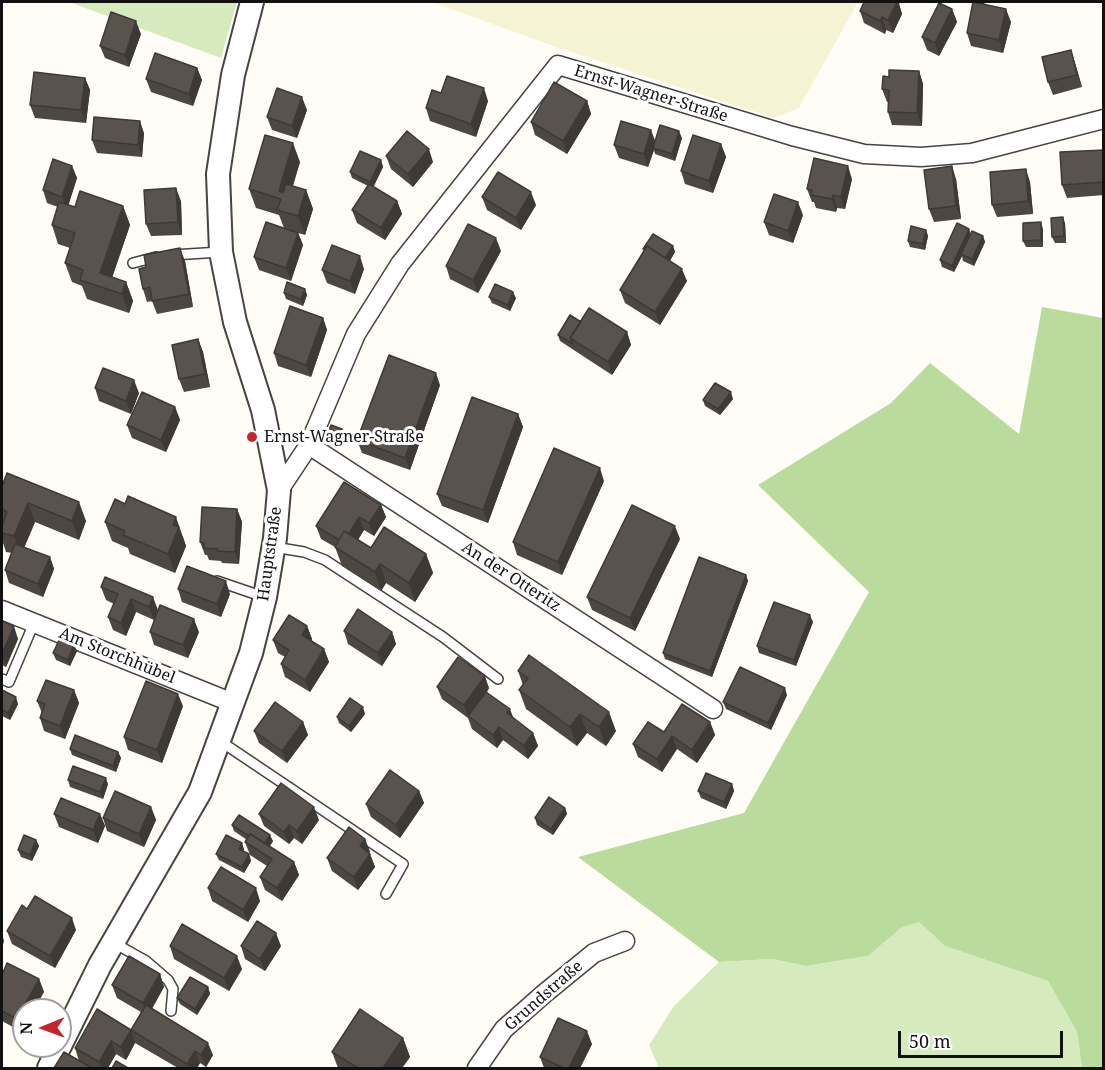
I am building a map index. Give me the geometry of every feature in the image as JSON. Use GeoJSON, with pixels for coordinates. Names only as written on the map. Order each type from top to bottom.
{"type":"FeatureCollection","features":[{"type":"Feature","properties":{"kind":"street","name":"Hauptstraße"},"geometry":{"type":"LineString","coordinates":[[49,1068],[114,943],[200,792],[251,653],[265,597],[274,547],[279,490],[262,410],[235,322],[221,252],[218,174],[233,75],[252,2]]}},
{"type":"Feature","properties":{"kind":"street","name":"Ernst-Wagner-Straße"},"geometry":{"type":"LineString","coordinates":[[279,490],[309,445],[356,334],[400,264],[558,65],[792,136],[864,154],[921,157],[972,153],[1104,119]]}},
{"type":"Feature","properties":{"kind":"street","name":"An der Otteritz"},"geometry":{"type":"LineString","coordinates":[[309,445],[713,709]]}},
{"type":"Feature","properties":{"kind":"street","name":"Am Storchhübel"},"geometry":{"type":"LineString","coordinates":[[2,610],[233,703]]}},
{"type":"Feature","properties":{"kind":"street","name":"Grundstraße"},"geometry":{"type":"LineString","coordinates":[[477,1068],[504,1029],[545,993],[594,953],[626,941]]}},
{"type":"Feature","properties":{"kind":"lane"},"geometry":{"type":"LineString","coordinates":[[133,264],[170,255],[221,252]]}},
{"type":"Feature","properties":{"kind":"lane"},"geometry":{"type":"LineString","coordinates":[[274,547],[304,552],[325,560],[443,637],[498,680]]}},
{"type":"Feature","properties":{"kind":"lane"},"geometry":{"type":"LineString","coordinates":[[211,579],[265,597]]}},
{"type":"Feature","properties":{"kind":"lane"},"geometry":{"type":"LineString","coordinates":[[2,678],[9,681],[34,623]]}},
{"type":"Feature","properties":{"kind":"lane"},"geometry":{"type":"LineString","coordinates":[[220,741],[403,864],[386,894]]}},
{"type":"Feature","properties":{"kind":"lane"},"geometry":{"type":"LineString","coordinates":[[114,943],[146,961],[168,980],[173,989],[171,1011]]}},
{"type":"Feature","properties":{"kind":"shaded area"},"geometry":{"type":"Polygon","coordinates":[[[432,2],[858,2],[799,108],[774,118],[556,47],[432,2]]]}},
{"type":"Feature","properties":{"kind":"green space"},"geometry":{"type":"Polygon","coordinates":[[[69,2],[237,2],[221,58],[69,2]]]}},
{"type":"Feature","properties":{"kind":"green space"},"geometry":{"type":"Polygon","coordinates":[[[1042,307],[1103,318],[1103,1068],[1082,1068],[1077,1032],[1048,981],[945,946],[919,922],[901,928],[868,956],[806,966],[772,959],[719,962],[578,857],[744,813],[869,592],[758,485],[891,403],[930,363],[1019,434],[1042,307]]]}},
{"type":"Feature","properties":{"kind":"green space"},"geometry":{"type":"Polygon","coordinates":[[[919,922],[945,946],[1048,981],[1077,1032],[1082,1068],[659,1068],[649,1045],[674,1006],[719,962],[772,959],[806,966],[868,956],[901,928],[919,922]]]}},
{"type":"Feature","properties":{"kind":"building"},"geometry":{"type":"Polygon","coordinates":[[[864,2],[897,2],[888,20],[882,17],[880,21],[860,11],[864,2]]]}},
{"type":"Feature","properties":{"kind":"building"},"geometry":{"type":"Polygon","coordinates":[[[973,2],[1006,9],[999,40],[967,33],[973,2]]]}},
{"type":"Feature","properties":{"kind":"building"},"geometry":{"type":"Polygon","coordinates":[[[939,3],[952,9],[935,43],[922,37],[939,3]]]}},
{"type":"Feature","properties":{"kind":"building"},"geometry":{"type":"Polygon","coordinates":[[[111,12],[136,21],[125,55],[100,46],[111,12]]]}},
{"type":"Feature","properties":{"kind":"building"},"geometry":{"type":"Polygon","coordinates":[[[1071,50],[1077,75],[1048,82],[1042,57],[1071,50]]]}},
{"type":"Feature","properties":{"kind":"building"},"geometry":{"type":"Polygon","coordinates":[[[155,53],[197,68],[189,94],[146,79],[155,53]]]}},
{"type":"Feature","properties":{"kind":"building"},"geometry":{"type":"Polygon","coordinates":[[[889,70],[919,71],[917,113],[888,112],[889,90],[882,89],[883,76],[889,77],[889,70]]]}},
{"type":"Feature","properties":{"kind":"building"},"geometry":{"type":"Polygon","coordinates":[[[34,72],[85,78],[81,110],[30,105],[34,72]]]}},
{"type":"Feature","properties":{"kind":"building"},"geometry":{"type":"Polygon","coordinates":[[[447,76],[484,88],[471,124],[426,108],[432,90],[441,93],[447,76]]]}},
{"type":"Feature","properties":{"kind":"building"},"geometry":{"type":"Polygon","coordinates":[[[554,82],[587,101],[563,141],[531,122],[554,82]]]}},
{"type":"Feature","properties":{"kind":"building"},"geometry":{"type":"Polygon","coordinates":[[[277,88],[302,97],[292,126],[267,117],[277,88]]]}},
{"type":"Feature","properties":{"kind":"building"},"geometry":{"type":"Polygon","coordinates":[[[94,117],[140,121],[138,145],[92,140],[94,117]]]}},
{"type":"Feature","properties":{"kind":"building"},"geometry":{"type":"Polygon","coordinates":[[[621,121],[651,130],[644,154],[614,145],[621,121]]]}},
{"type":"Feature","properties":{"kind":"building"},"geometry":{"type":"Polygon","coordinates":[[[660,125],[679,131],[672,154],[653,148],[660,125]]]}},
{"type":"Feature","properties":{"kind":"building"},"geometry":{"type":"Polygon","coordinates":[[[407,131],[429,149],[408,174],[386,156],[407,131]]]}},
{"type":"Feature","properties":{"kind":"building"},"geometry":{"type":"Polygon","coordinates":[[[265,135],[293,143],[279,191],[283,193],[286,184],[306,190],[298,216],[277,210],[281,199],[249,189],[265,135]]]}},
{"type":"Feature","properties":{"kind":"building"},"geometry":{"type":"Polygon","coordinates":[[[693,135],[721,144],[709,181],[681,171],[693,135]]]}},
{"type":"Feature","properties":{"kind":"building"},"geometry":{"type":"Polygon","coordinates":[[[1104,150],[1104,182],[1062,185],[1060,152],[1104,150]]]}},
{"type":"Feature","properties":{"kind":"building"},"geometry":{"type":"Polygon","coordinates":[[[360,151],[381,160],[370,182],[350,172],[360,151]]]}},
{"type":"Feature","properties":{"kind":"building"},"geometry":{"type":"Polygon","coordinates":[[[814,158],[848,166],[841,197],[833,195],[832,199],[811,195],[812,190],[807,189],[814,158]]]}},
{"type":"Feature","properties":{"kind":"building"},"geometry":{"type":"Polygon","coordinates":[[[53,159],[72,166],[62,197],[43,190],[53,159]]]}},
{"type":"Feature","properties":{"kind":"building"},"geometry":{"type":"Polygon","coordinates":[[[952,166],[956,206],[929,209],[924,170],[952,166]]]}},
{"type":"Feature","properties":{"kind":"building"},"geometry":{"type":"Polygon","coordinates":[[[1026,169],[1028,201],[992,205],[990,172],[1026,169]]]}},
{"type":"Feature","properties":{"kind":"building"},"geometry":{"type":"Polygon","coordinates":[[[498,172],[531,192],[516,218],[482,197],[498,172]]]}},
{"type":"Feature","properties":{"kind":"building"},"geometry":{"type":"Polygon","coordinates":[[[369,184],[397,201],[381,228],[352,210],[369,184]]]}},
{"type":"Feature","properties":{"kind":"building"},"geometry":{"type":"Polygon","coordinates":[[[176,188],[178,222],[146,224],[144,190],[176,188]]]}},
{"type":"Feature","properties":{"kind":"building"},"geometry":{"type":"Polygon","coordinates":[[[80,191],[123,206],[100,273],[126,282],[122,294],[80,280],[83,270],[65,263],[75,233],[52,225],[59,202],[75,207],[80,191]]]}},
{"type":"Feature","properties":{"kind":"building"},"geometry":{"type":"Polygon","coordinates":[[[774,194],[798,202],[788,231],[764,222],[774,194]]]}},
{"type":"Feature","properties":{"kind":"building"},"geometry":{"type":"Polygon","coordinates":[[[1063,217],[1064,236],[1052,237],[1051,218],[1063,217]]]}},
{"type":"Feature","properties":{"kind":"building"},"geometry":{"type":"Polygon","coordinates":[[[266,222],[298,233],[286,268],[254,257],[266,222]]]}},
{"type":"Feature","properties":{"kind":"building"},"geometry":{"type":"Polygon","coordinates":[[[1041,222],[1041,240],[1023,241],[1023,223],[1041,222]]]}},
{"type":"Feature","properties":{"kind":"building"},"geometry":{"type":"Polygon","coordinates":[[[957,223],[969,229],[952,266],[940,260],[957,223]]]}},
{"type":"Feature","properties":{"kind":"building"},"geometry":{"type":"Polygon","coordinates":[[[468,224],[496,238],[473,280],[446,266],[468,224]]]}},
{"type":"Feature","properties":{"kind":"building"},"geometry":{"type":"Polygon","coordinates":[[[911,226],[926,230],[923,244],[908,241],[911,226]]]}},
{"type":"Feature","properties":{"kind":"building"},"geometry":{"type":"Polygon","coordinates":[[[972,231],[983,236],[972,259],[961,254],[972,231]]]}},
{"type":"Feature","properties":{"kind":"building"},"geometry":{"type":"Polygon","coordinates":[[[653,234],[673,246],[665,258],[647,246],[645,250],[643,249],[653,234]]]}},
{"type":"Feature","properties":{"kind":"building"},"geometry":{"type":"Polygon","coordinates":[[[332,245],[360,256],[350,281],[322,270],[332,245]]]}},
{"type":"Feature","properties":{"kind":"building"},"geometry":{"type":"Polygon","coordinates":[[[647,246],[682,269],[655,312],[620,290],[647,246]]]}},
{"type":"Feature","properties":{"kind":"building"},"geometry":{"type":"Polygon","coordinates":[[[180,248],[189,294],[152,301],[150,287],[143,289],[139,269],[146,267],[144,255],[180,248]]]}},
{"type":"Feature","properties":{"kind":"building"},"geometry":{"type":"Polygon","coordinates":[[[287,282],[305,289],[301,299],[284,293],[287,282]]]}},
{"type":"Feature","properties":{"kind":"building"},"geometry":{"type":"Polygon","coordinates":[[[495,284],[513,292],[508,305],[489,297],[495,284]]]}},
{"type":"Feature","properties":{"kind":"building"},"geometry":{"type":"Polygon","coordinates":[[[290,306],[323,318],[306,365],[274,353],[290,306]]]}},
{"type":"Feature","properties":{"kind":"building"},"geometry":{"type":"Polygon","coordinates":[[[589,308],[627,332],[608,362],[570,338],[589,308]]]}},
{"type":"Feature","properties":{"kind":"building"},"geometry":{"type":"Polygon","coordinates":[[[570,315],[581,322],[570,338],[573,344],[558,335],[570,315]]]}},
{"type":"Feature","properties":{"kind":"building"},"geometry":{"type":"Polygon","coordinates":[[[198,339],[205,374],[179,379],[172,345],[198,339]]]}},
{"type":"Feature","properties":{"kind":"building"},"geometry":{"type":"Polygon","coordinates":[[[389,355],[436,373],[405,458],[357,440],[389,355]]]}},
{"type":"Feature","properties":{"kind":"building"},"geometry":{"type":"Polygon","coordinates":[[[103,368],[134,380],[126,401],[95,388],[103,368]]]}},
{"type":"Feature","properties":{"kind":"building"},"geometry":{"type":"Polygon","coordinates":[[[715,383],[731,392],[718,409],[703,400],[715,383]]]}},
{"type":"Feature","properties":{"kind":"building"},"geometry":{"type":"Polygon","coordinates":[[[142,392],[175,407],[161,440],[127,425],[142,392]]]}},
{"type":"Feature","properties":{"kind":"building"},"geometry":{"type":"Polygon","coordinates":[[[472,397],[518,414],[483,510],[437,494],[472,397]]]}},
{"type":"Feature","properties":{"kind":"building"},"geometry":{"type":"Polygon","coordinates":[[[331,425],[342,429],[339,436],[328,432],[331,425]]]}},
{"type":"Feature","properties":{"kind":"building"},"geometry":{"type":"Polygon","coordinates":[[[554,448],[600,468],[558,562],[513,542],[554,448]]]}},
{"type":"Feature","properties":{"kind":"building"},"geometry":{"type":"Polygon","coordinates":[[[7,473],[79,502],[72,521],[28,503],[14,536],[2,533],[7,512],[2,509],[2,486],[7,473]]]}},
{"type":"Feature","properties":{"kind":"building"},"geometry":{"type":"Polygon","coordinates":[[[344,482],[381,505],[369,523],[359,517],[349,534],[344,531],[339,540],[316,526],[344,482]]]}},
{"type":"Feature","properties":{"kind":"building"},"geometry":{"type":"Polygon","coordinates":[[[128,496],[176,517],[173,525],[179,527],[168,554],[123,535],[125,531],[105,522],[115,499],[125,504],[128,496]]]}},
{"type":"Feature","properties":{"kind":"building"},"geometry":{"type":"Polygon","coordinates":[[[632,505],[675,526],[630,618],[587,597],[632,505]]]}},
{"type":"Feature","properties":{"kind":"building"},"geometry":{"type":"Polygon","coordinates":[[[202,507],[237,509],[235,552],[204,548],[204,543],[200,542],[202,507]]]}},
{"type":"Feature","properties":{"kind":"building"},"geometry":{"type":"Polygon","coordinates":[[[384,527],[426,554],[409,583],[380,564],[375,572],[335,547],[344,531],[371,548],[384,527]]]}},
{"type":"Feature","properties":{"kind":"building"},"geometry":{"type":"Polygon","coordinates":[[[15,544],[50,557],[38,584],[5,570],[15,544]]]}},
{"type":"Feature","properties":{"kind":"building"},"geometry":{"type":"Polygon","coordinates":[[[699,557],[746,575],[710,671],[663,653],[699,557]]]}},
{"type":"Feature","properties":{"kind":"building"},"geometry":{"type":"Polygon","coordinates":[[[187,566],[226,581],[217,604],[178,589],[187,566]]]}},
{"type":"Feature","properties":{"kind":"building"},"geometry":{"type":"Polygon","coordinates":[[[105,577],[153,597],[149,607],[131,599],[121,623],[108,617],[118,594],[101,587],[105,577]]]}},
{"type":"Feature","properties":{"kind":"building"},"geometry":{"type":"Polygon","coordinates":[[[774,602],[810,615],[794,660],[757,646],[774,602]]]}},
{"type":"Feature","properties":{"kind":"building"},"geometry":{"type":"Polygon","coordinates":[[[160,605],[194,619],[183,645],[150,632],[160,605]]]}},
{"type":"Feature","properties":{"kind":"building"},"geometry":{"type":"Polygon","coordinates":[[[358,609],[392,632],[378,653],[344,631],[358,609]]]}},
{"type":"Feature","properties":{"kind":"building"},"geometry":{"type":"Polygon","coordinates":[[[289,615],[307,626],[302,635],[324,649],[305,680],[281,664],[289,650],[273,640],[289,615]]]}},
{"type":"Feature","properties":{"kind":"building"},"geometry":{"type":"Polygon","coordinates":[[[2,621],[14,626],[2,654],[2,621]]]}},
{"type":"Feature","properties":{"kind":"building"},"geometry":{"type":"Polygon","coordinates":[[[60,638],[74,644],[68,660],[53,653],[60,638]]]}},
{"type":"Feature","properties":{"kind":"building"},"geometry":{"type":"Polygon","coordinates":[[[529,655],[609,712],[599,727],[580,714],[570,727],[519,690],[528,678],[518,671],[529,655]]]}},
{"type":"Feature","properties":{"kind":"building"},"geometry":{"type":"Polygon","coordinates":[[[458,657],[485,676],[464,705],[437,687],[458,657]]]}},
{"type":"Feature","properties":{"kind":"building"},"geometry":{"type":"Polygon","coordinates":[[[740,667],[785,688],[768,723],[723,702],[740,667]]]}},
{"type":"Feature","properties":{"kind":"building"},"geometry":{"type":"Polygon","coordinates":[[[46,680],[74,690],[60,726],[40,718],[45,704],[37,701],[46,680]]]}},
{"type":"Feature","properties":{"kind":"building"},"geometry":{"type":"Polygon","coordinates":[[[146,681],[178,694],[157,750],[124,737],[146,681]]]}},
{"type":"Feature","properties":{"kind":"building"},"geometry":{"type":"Polygon","coordinates":[[[2,690],[16,697],[8,713],[2,710],[2,690]]]}},
{"type":"Feature","properties":{"kind":"building"},"geometry":{"type":"Polygon","coordinates":[[[486,692],[510,709],[507,713],[533,733],[524,746],[499,727],[493,735],[468,716],[486,692]]]}},
{"type":"Feature","properties":{"kind":"building"},"geometry":{"type":"Polygon","coordinates":[[[350,698],[363,707],[349,726],[337,717],[350,698]]]}},
{"type":"Feature","properties":{"kind":"building"},"geometry":{"type":"Polygon","coordinates":[[[275,702],[303,722],[282,751],[254,731],[275,702]]]}},
{"type":"Feature","properties":{"kind":"building"},"geometry":{"type":"Polygon","coordinates":[[[682,704],[710,722],[692,750],[672,736],[657,759],[633,744],[648,722],[664,732],[682,704]]]}},
{"type":"Feature","properties":{"kind":"building"},"geometry":{"type":"Polygon","coordinates":[[[75,735],[118,752],[113,766],[70,749],[75,735]]]}},
{"type":"Feature","properties":{"kind":"building"},"geometry":{"type":"Polygon","coordinates":[[[73,766],[106,778],[100,792],[68,780],[73,766]]]}},
{"type":"Feature","properties":{"kind":"building"},"geometry":{"type":"Polygon","coordinates":[[[390,770],[419,791],[396,825],[366,804],[390,770]]]}},
{"type":"Feature","properties":{"kind":"building"},"geometry":{"type":"Polygon","coordinates":[[[706,773],[732,784],[724,802],[698,791],[706,773]]]}},
{"type":"Feature","properties":{"kind":"building"},"geometry":{"type":"Polygon","coordinates":[[[281,783],[314,807],[297,831],[289,825],[284,832],[259,814],[281,783]]]}},
{"type":"Feature","properties":{"kind":"building"},"geometry":{"type":"Polygon","coordinates":[[[115,791],[151,807],[139,834],[103,818],[115,791]]]}},
{"type":"Feature","properties":{"kind":"building"},"geometry":{"type":"Polygon","coordinates":[[[549,797],[565,808],[551,829],[535,818],[549,797]]]}},
{"type":"Feature","properties":{"kind":"building"},"geometry":{"type":"Polygon","coordinates":[[[61,798],[100,814],[93,830],[54,814],[61,798]]]}},
{"type":"Feature","properties":{"kind":"building"},"geometry":{"type":"Polygon","coordinates":[[[239,815],[270,835],[265,843],[232,825],[239,815]]]}},
{"type":"Feature","properties":{"kind":"building"},"geometry":{"type":"Polygon","coordinates":[[[349,827],[365,839],[360,846],[370,854],[354,877],[327,858],[349,827]]]}},
{"type":"Feature","properties":{"kind":"building"},"geometry":{"type":"Polygon","coordinates":[[[250,834],[294,862],[277,888],[260,877],[272,859],[245,842],[250,834]]]}},
{"type":"Feature","properties":{"kind":"building"},"geometry":{"type":"Polygon","coordinates":[[[24,835],[36,840],[30,855],[18,850],[24,835]]]}},
{"type":"Feature","properties":{"kind":"building"},"geometry":{"type":"Polygon","coordinates":[[[226,835],[242,843],[239,849],[249,854],[242,867],[216,854],[226,835]]]}},
{"type":"Feature","properties":{"kind":"building"},"geometry":{"type":"Polygon","coordinates":[[[221,867],[256,888],[243,910],[208,888],[221,867]]]}},
{"type":"Feature","properties":{"kind":"building"},"geometry":{"type":"Polygon","coordinates":[[[35,896],[72,918],[50,956],[7,931],[22,905],[27,909],[35,896]]]}},
{"type":"Feature","properties":{"kind":"building"},"geometry":{"type":"Polygon","coordinates":[[[257,921],[276,933],[260,959],[241,946],[257,921]]]}},
{"type":"Feature","properties":{"kind":"building"},"geometry":{"type":"Polygon","coordinates":[[[182,924],[237,956],[224,978],[170,946],[182,924]]]}},
{"type":"Feature","properties":{"kind":"building"},"geometry":{"type":"Polygon","coordinates":[[[129,956],[160,974],[143,1003],[112,985],[129,956]]]}},
{"type":"Feature","properties":{"kind":"building"},"geometry":{"type":"Polygon","coordinates":[[[7,963],[39,979],[29,998],[12,998],[12,1016],[2,1011],[2,975],[7,963]]]}},
{"type":"Feature","properties":{"kind":"building"},"geometry":{"type":"Polygon","coordinates":[[[190,977],[208,987],[195,1009],[177,998],[190,977]]]}},
{"type":"Feature","properties":{"kind":"building"},"geometry":{"type":"Polygon","coordinates":[[[146,1005],[208,1043],[201,1055],[195,1051],[187,1064],[131,1030],[146,1005]]]}},
{"type":"Feature","properties":{"kind":"building"},"geometry":{"type":"Polygon","coordinates":[[[97,1009],[131,1030],[121,1047],[111,1041],[99,1062],[75,1048],[97,1009]]]}},
{"type":"Feature","properties":{"kind":"building"},"geometry":{"type":"Polygon","coordinates":[[[360,1009],[403,1038],[383,1068],[358,1068],[332,1052],[360,1009]]]}},
{"type":"Feature","properties":{"kind":"building"},"geometry":{"type":"Polygon","coordinates":[[[558,1018],[587,1031],[569,1068],[540,1057],[558,1018]]]}},
{"type":"Feature","properties":{"kind":"building"},"geometry":{"type":"Polygon","coordinates":[[[72,1057],[92,1068],[54,1068],[60,1058],[72,1057]]]}},
{"type":"Feature","properties":{"kind":"building"},"geometry":{"type":"Polygon","coordinates":[[[116,1061],[128,1068],[112,1068],[116,1061]]]}},
{"type":"Feature","properties":{"kind":"place","name":"Ernst-Wagner-Straße"},"geometry":{"type":"Point","coordinates":[252,437]}}]}
